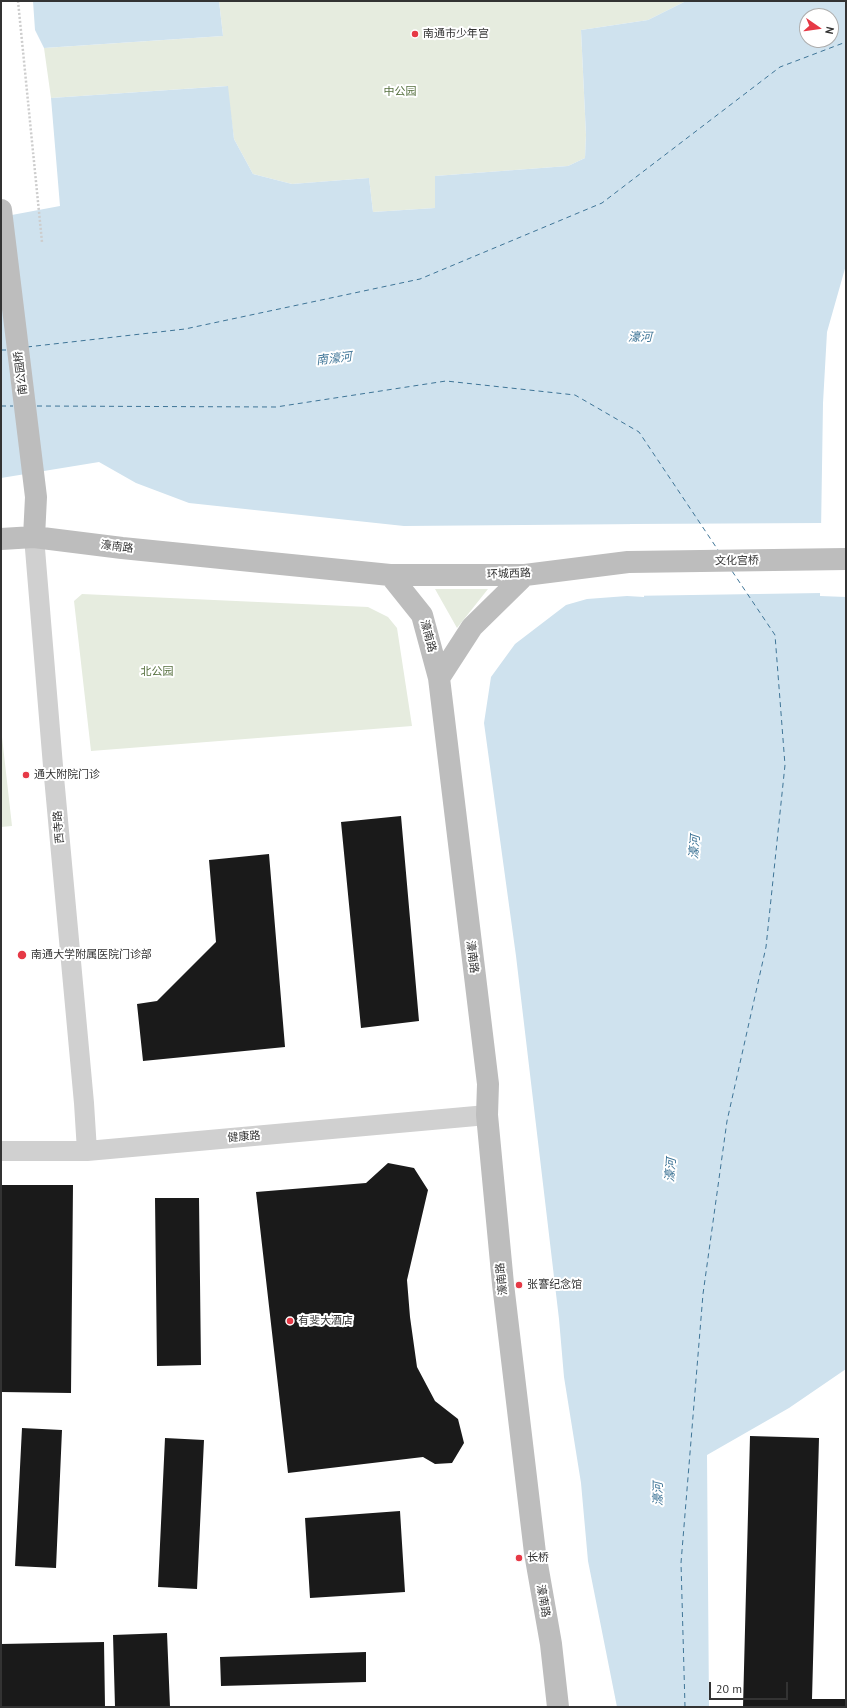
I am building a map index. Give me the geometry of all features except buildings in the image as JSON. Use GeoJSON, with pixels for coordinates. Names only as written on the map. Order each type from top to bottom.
{"type":"FeatureCollection","features":[{"type":"Feature","properties":{"kind":"street","name":"南公园桥"},"geometry":{"type":"LineString","coordinates":[[1,210],[36,497],[34,537]]}},
{"type":"Feature","properties":{"kind":"street"},"geometry":{"type":"LineString","coordinates":[[1,539],[34,537]]}},
{"type":"Feature","properties":{"kind":"street","name":"濠南路"},"geometry":{"type":"LineString","coordinates":[[34,537],[122,548],[390,575],[422,615],[439,678],[488,1084],[488,1115],[502,1284],[535,1553],[551,1644],[558,1707]]}},
{"type":"Feature","properties":{"kind":"street","name":"西寺路"},"geometry":{"type":"LineString","coordinates":[[34,537],[87,1151]]}},
{"type":"Feature","properties":{"kind":"street","name":"文化宫桥"},"geometry":{"type":"LineString","coordinates":[[628,562],[846,560]]}},
{"type":"Feature","properties":{"kind":"street","name":"环城西路"},"geometry":{"type":"LineString","coordinates":[[390,575],[525,575],[628,562]]}},
{"type":"Feature","properties":{"kind":"street"},"geometry":{"type":"LineString","coordinates":[[439,678],[472,627],[525,575]]}},
{"type":"Feature","properties":{"kind":"street","name":"健康路"},"geometry":{"type":"LineString","coordinates":[[1,1151],[87,1151],[488,1115]]}},
{"type":"Feature","properties":{"kind":"path"},"geometry":{"type":"LineString","coordinates":[[18,1],[42,242]]}},
{"type":"Feature","properties":{"kind":"green space","name":"中公园"},"geometry":{"type":"Polygon","coordinates":[[[219,1],[686,1],[648,20],[581,30],[586,135],[585,158],[568,166],[435,176],[435,208],[373,212],[369,178],[292,184],[253,174],[234,139],[227,86],[51,98],[44,48],[223,36],[219,1]]]}},
{"type":"Feature","properties":{"kind":"green space"},"geometry":{"type":"Polygon","coordinates":[[[435,589],[488,589],[457,628],[435,589]]]}},
{"type":"Feature","properties":{"kind":"green space","name":"北公园"},"geometry":{"type":"Polygon","coordinates":[[[82,594],[368,607],[388,617],[397,628],[412,726],[91,751],[74,601],[82,594]]]}},
{"type":"Feature","properties":{"kind":"green space"},"geometry":{"type":"Polygon","coordinates":[[[1,728],[12,826],[1,827],[1,728]]]}},
{"type":"Feature","properties":{"kind":"water"},"geometry":{"type":"Polygon","coordinates":[[[33,1],[219,1],[223,36],[44,48],[35,30],[33,1]]]}},
{"type":"Feature","properties":{"kind":"water","name":"濠河"},"geometry":{"type":"Polygon","coordinates":[[[686,1],[846,1],[846,265],[827,332],[823,403],[820,596],[846,597],[846,1369],[789,1408],[707,1455],[709,1707],[617,1707],[588,1561],[581,1483],[564,1377],[559,1319],[516,956],[484,723],[491,677],[515,644],[566,605],[587,599],[627,596],[644,597],[643,524],[404,526],[189,503],[136,483],[99,462],[1,478],[1,217],[60,206],[51,98],[228,86],[234,139],[253,174],[292,184],[369,178],[373,212],[435,208],[435,176],[568,166],[585,158],[586,135],[581,30],[648,20],[686,1]]]}},
{"type":"Feature","properties":{"kind":"pier"},"geometry":{"type":"Polygon","coordinates":[[[824,523],[822,593],[627,596],[627,594],[642,595],[641,526],[630,526],[630,524],[824,523]]]}},
{"type":"Feature","properties":{"kind":"ferry route"},"geometry":{"type":"LineString","coordinates":[[27,347],[185,329],[420,279],[602,203],[780,67],[846,42]]}},
{"type":"Feature","properties":{"kind":"ferry route"},"geometry":{"type":"LineString","coordinates":[[1,350],[6,350]]}},
{"type":"Feature","properties":{"kind":"ferry route"},"geometry":{"type":"LineString","coordinates":[[37,406],[276,407],[446,381],[575,395],[639,432],[718,550]]}},
{"type":"Feature","properties":{"kind":"ferry route"},"geometry":{"type":"LineString","coordinates":[[1,406],[13,406]]}},
{"type":"Feature","properties":{"kind":"ferry route"},"geometry":{"type":"LineString","coordinates":[[685,1707],[681,1563],[703,1294],[727,1121],[766,947],[785,765],[775,635],[732,571]]}},
{"type":"Feature","properties":{"kind":"place","name":"南通市少年宫"},"geometry":{"type":"Point","coordinates":[415,34]}},
{"type":"Feature","properties":{"kind":"place","name":"通大附院门诊"},"geometry":{"type":"Point","coordinates":[26,775]}},
{"type":"Feature","properties":{"kind":"place","name":"南通大学附属医院门诊部"},"geometry":{"type":"Point","coordinates":[22,955]}},
{"type":"Feature","properties":{"kind":"place","name":"张謇纪念馆"},"geometry":{"type":"Point","coordinates":[519,1285]}},
{"type":"Feature","properties":{"kind":"place","name":"有斐大酒店"},"geometry":{"type":"Point","coordinates":[290,1321]}},
{"type":"Feature","properties":{"kind":"place","name":"长桥"},"geometry":{"type":"Point","coordinates":[519,1558]}},
{"type":"Feature","properties":{"kind":"water label","name":"南濠河"},"geometry":{"type":"Point","coordinates":[334,359]}}]}
